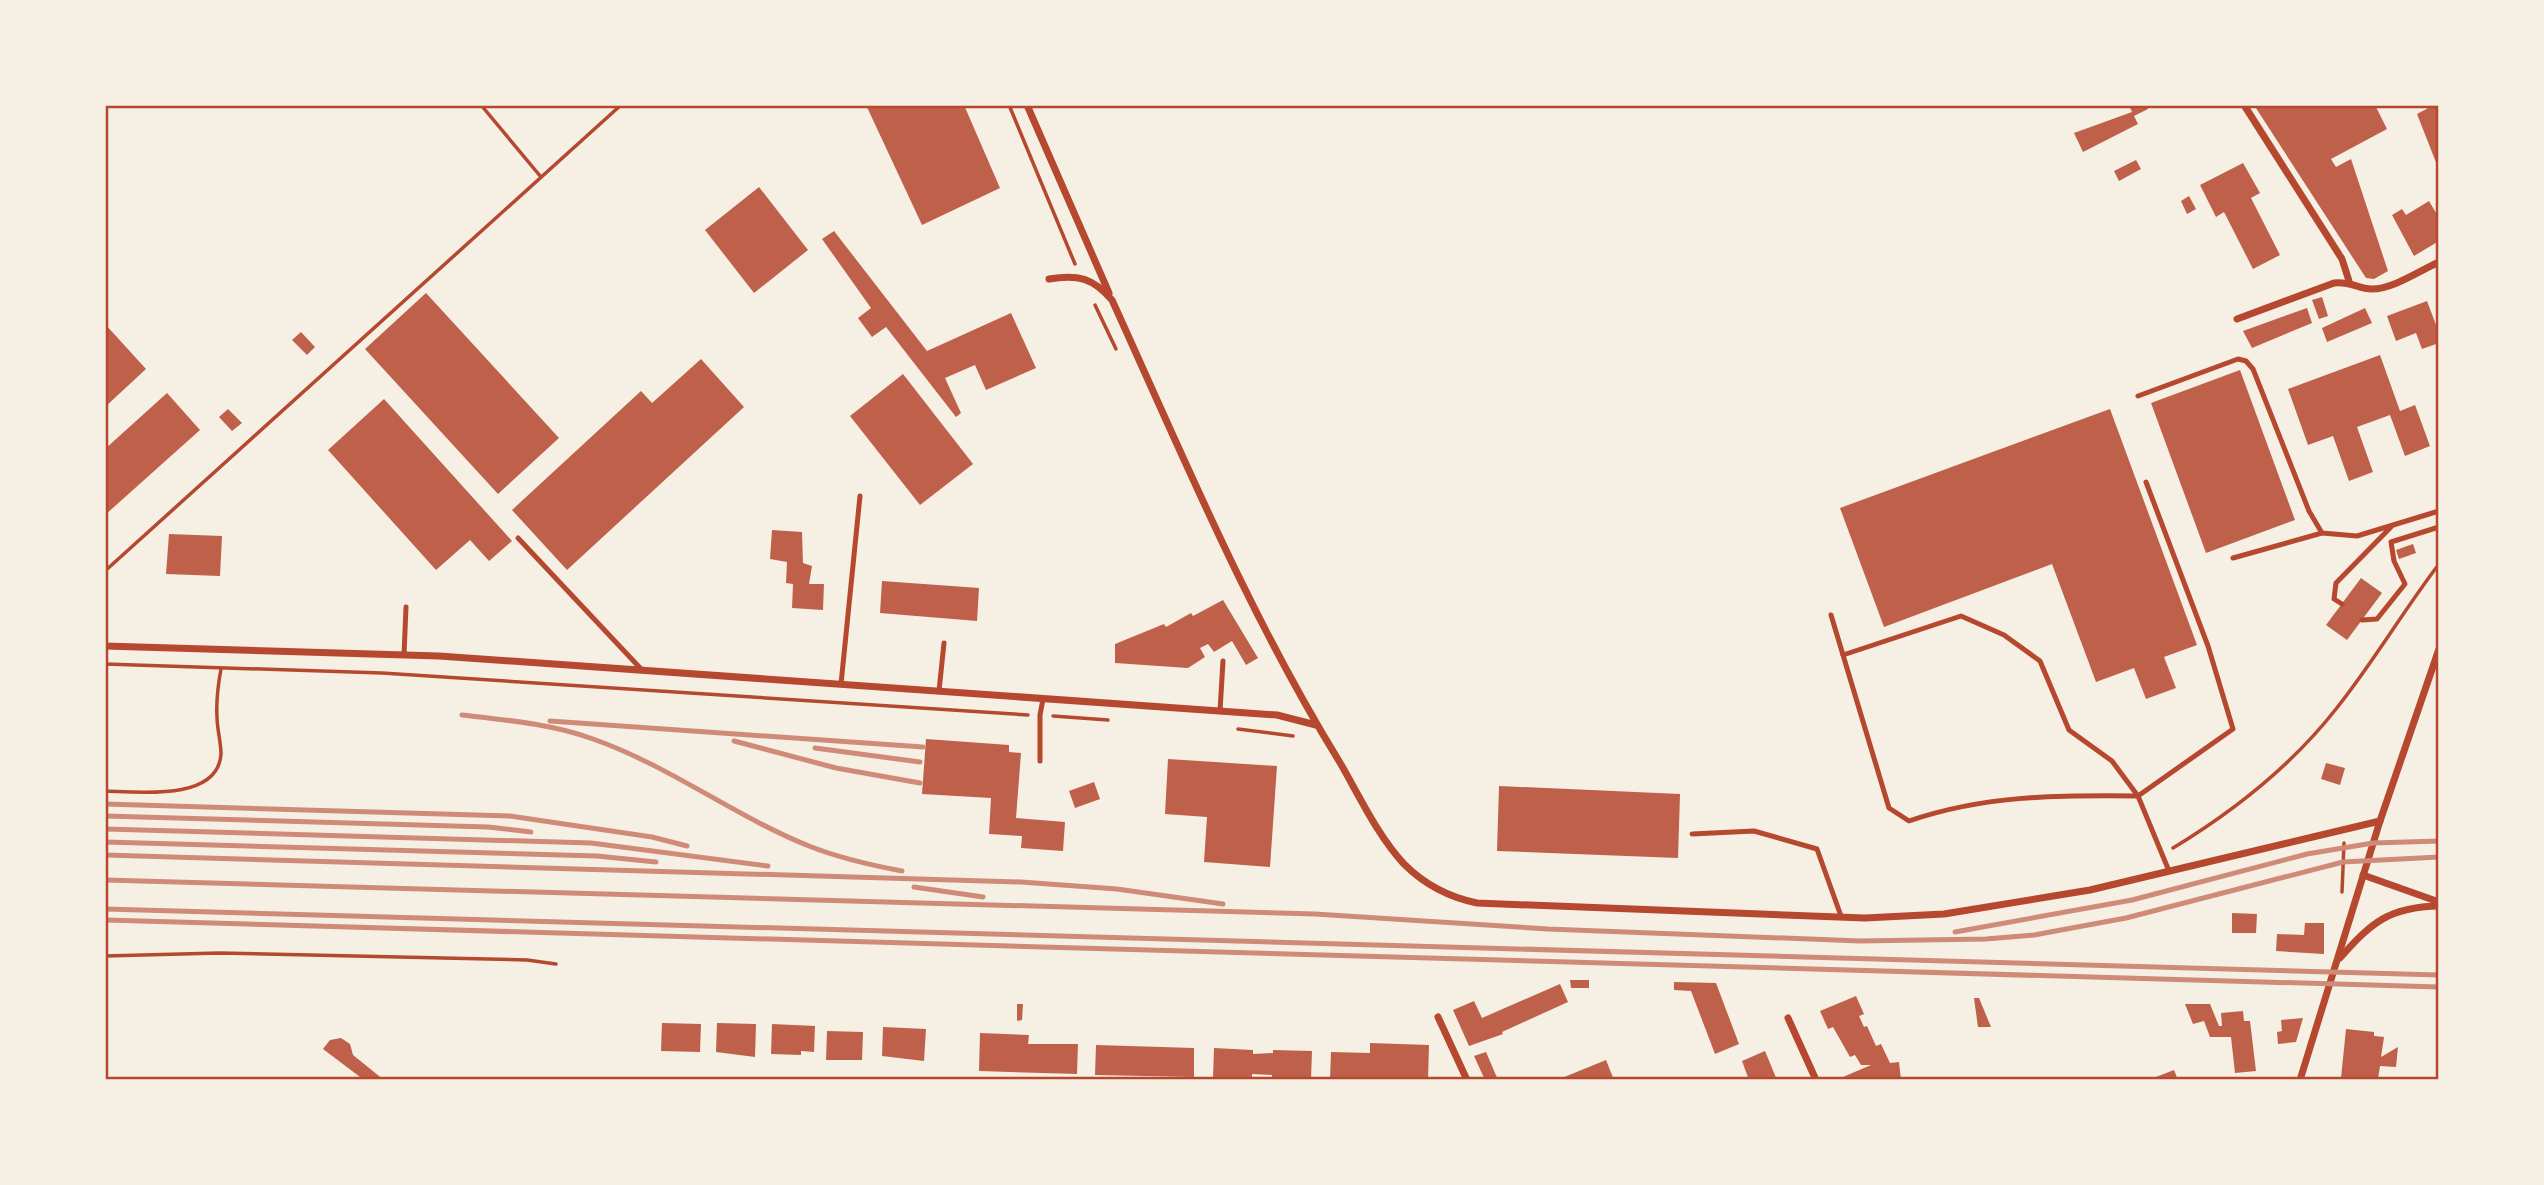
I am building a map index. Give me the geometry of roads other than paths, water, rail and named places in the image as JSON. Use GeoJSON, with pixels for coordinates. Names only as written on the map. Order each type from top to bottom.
{"type":"FeatureCollection","features":[{"type":"Feature","properties":{"kind":"street"},"geometry":{"type":"LineString","coordinates":[[1027,105],[1112,300],[1252,606],[1316,725],[1402,862],[1428,884],[1459,900],[1477,903],[1893,919],[1944,914],[2090,890],[2380,821]]}},
{"type":"Feature","properties":{"kind":"street"},"geometry":{"type":"LineString","coordinates":[[2244,105],[2343,259],[2349,281]]}},
{"type":"Feature","properties":{"kind":"street"},"geometry":{"type":"LineString","coordinates":[[2237,319],[2334,283],[2349,281],[2368,289],[2382,288],[2439,262]]}},
{"type":"Feature","properties":{"kind":"street"},"geometry":{"type":"LineString","coordinates":[[1049,279],[1086,278],[1098,284],[1112,300]]}},
{"type":"Feature","properties":{"kind":"street"},"geometry":{"type":"LineString","coordinates":[[105,646],[404,655],[642,670],[1277,715],[1316,725]]}},
{"type":"Feature","properties":{"kind":"street"},"geometry":{"type":"LineString","coordinates":[[2300,1080],[2380,821],[2439,649]]}},
{"type":"Feature","properties":{"kind":"street"},"geometry":{"type":"LineString","coordinates":[[2364,875],[2439,904]]}},
{"type":"Feature","properties":{"kind":"street"},"geometry":{"type":"LineString","coordinates":[[2337,961],[2369,925],[2411,906],[2439,904]]}},
{"type":"Feature","properties":{"kind":"street"},"geometry":{"type":"LineString","coordinates":[[1438,1017],[1467,1080]]}},
{"type":"Feature","properties":{"kind":"street"},"geometry":{"type":"LineString","coordinates":[[1788,1018],[1815,1080]]}},
{"type":"Feature","properties":{"kind":"lane"},"geometry":{"type":"LineString","coordinates":[[2138,396],[2238,359],[2246,361],[2253,369],[2309,511],[2322,533]]}},
{"type":"Feature","properties":{"kind":"lane"},"geometry":{"type":"LineString","coordinates":[[1831,615],[1889,808],[1909,821],[1947,808],[2010,797],[2138,796],[2233,729],[2208,646],[2146,482]]}},
{"type":"Feature","properties":{"kind":"lane"},"geometry":{"type":"LineString","coordinates":[[841,684],[860,496]]}},
{"type":"Feature","properties":{"kind":"lane"},"geometry":{"type":"LineString","coordinates":[[2233,558],[2322,533],[2357,536],[2439,512]]}},
{"type":"Feature","properties":{"kind":"lane"},"geometry":{"type":"LineString","coordinates":[[2342,604],[2334,599],[2336,583],[2394,525]]}},
{"type":"Feature","properties":{"kind":"lane"},"geometry":{"type":"LineString","coordinates":[[2362,620],[2377,619],[2405,584],[2394,561],[2391,542],[2439,527]]}},
{"type":"Feature","properties":{"kind":"lane"},"geometry":{"type":"LineString","coordinates":[[518,538],[642,670]]}},
{"type":"Feature","properties":{"kind":"lane"},"geometry":{"type":"LineString","coordinates":[[404,655],[406,607]]}},
{"type":"Feature","properties":{"kind":"lane"},"geometry":{"type":"LineString","coordinates":[[1843,655],[1961,616],[2004,635],[2040,661],[2070,730],[2112,761],[2138,796],[2169,872]]}},
{"type":"Feature","properties":{"kind":"lane"},"geometry":{"type":"LineString","coordinates":[[939,691],[944,643]]}},
{"type":"Feature","properties":{"kind":"lane"},"geometry":{"type":"LineString","coordinates":[[1220,711],[1223,661]]}},
{"type":"Feature","properties":{"kind":"lane"},"geometry":{"type":"LineString","coordinates":[[1040,761],[1040,715],[1043,699]]}},
{"type":"Feature","properties":{"kind":"lane"},"geometry":{"type":"LineString","coordinates":[[1692,834],[1754,831],[1817,849],[1841,916]]}},
{"type":"Feature","properties":{"kind":"lane"},"geometry":{"type":"LineString","coordinates":[[409,1080],[424,1080]]}},
{"type":"Feature","properties":{"kind":"railway"},"geometry":{"type":"LineString","coordinates":[[462,715],[545,726],[593,739],[649,763],[754,820],[809,846],[855,861],[902,871]]}},
{"type":"Feature","properties":{"kind":"railway"},"geometry":{"type":"LineString","coordinates":[[550,721],[923,747]]}},
{"type":"Feature","properties":{"kind":"railway"},"geometry":{"type":"LineString","coordinates":[[734,741],[836,768],[920,783]]}},
{"type":"Feature","properties":{"kind":"railway"},"geometry":{"type":"LineString","coordinates":[[815,748],[920,762]]}},
{"type":"Feature","properties":{"kind":"railway"},"geometry":{"type":"LineString","coordinates":[[105,804],[510,816],[652,837],[687,846]]}},
{"type":"Feature","properties":{"kind":"railway"},"geometry":{"type":"LineString","coordinates":[[105,816],[488,827],[531,832]]}},
{"type":"Feature","properties":{"kind":"railway"},"geometry":{"type":"LineString","coordinates":[[105,829],[591,843],[768,866]]}},
{"type":"Feature","properties":{"kind":"railway"},"geometry":{"type":"LineString","coordinates":[[1955,932],[2132,900],[2307,854],[2373,843],[2439,841]]}},
{"type":"Feature","properties":{"kind":"railway"},"geometry":{"type":"LineString","coordinates":[[105,842],[597,856],[656,862]]}},
{"type":"Feature","properties":{"kind":"railway"},"geometry":{"type":"LineString","coordinates":[[105,855],[1021,882],[1117,889],[1223,904]]}},
{"type":"Feature","properties":{"kind":"railway"},"geometry":{"type":"LineString","coordinates":[[105,880],[1315,914],[1548,929],[1860,941],[1986,939],[2034,935],[2126,918],[2343,862],[2439,857]]}},
{"type":"Feature","properties":{"kind":"railway"},"geometry":{"type":"LineString","coordinates":[[914,887],[983,897]]}},
{"type":"Feature","properties":{"kind":"railway"},"geometry":{"type":"LineString","coordinates":[[105,909],[2439,975]]}},
{"type":"Feature","properties":{"kind":"railway"},"geometry":{"type":"LineString","coordinates":[[105,920],[2439,987]]}}]}
